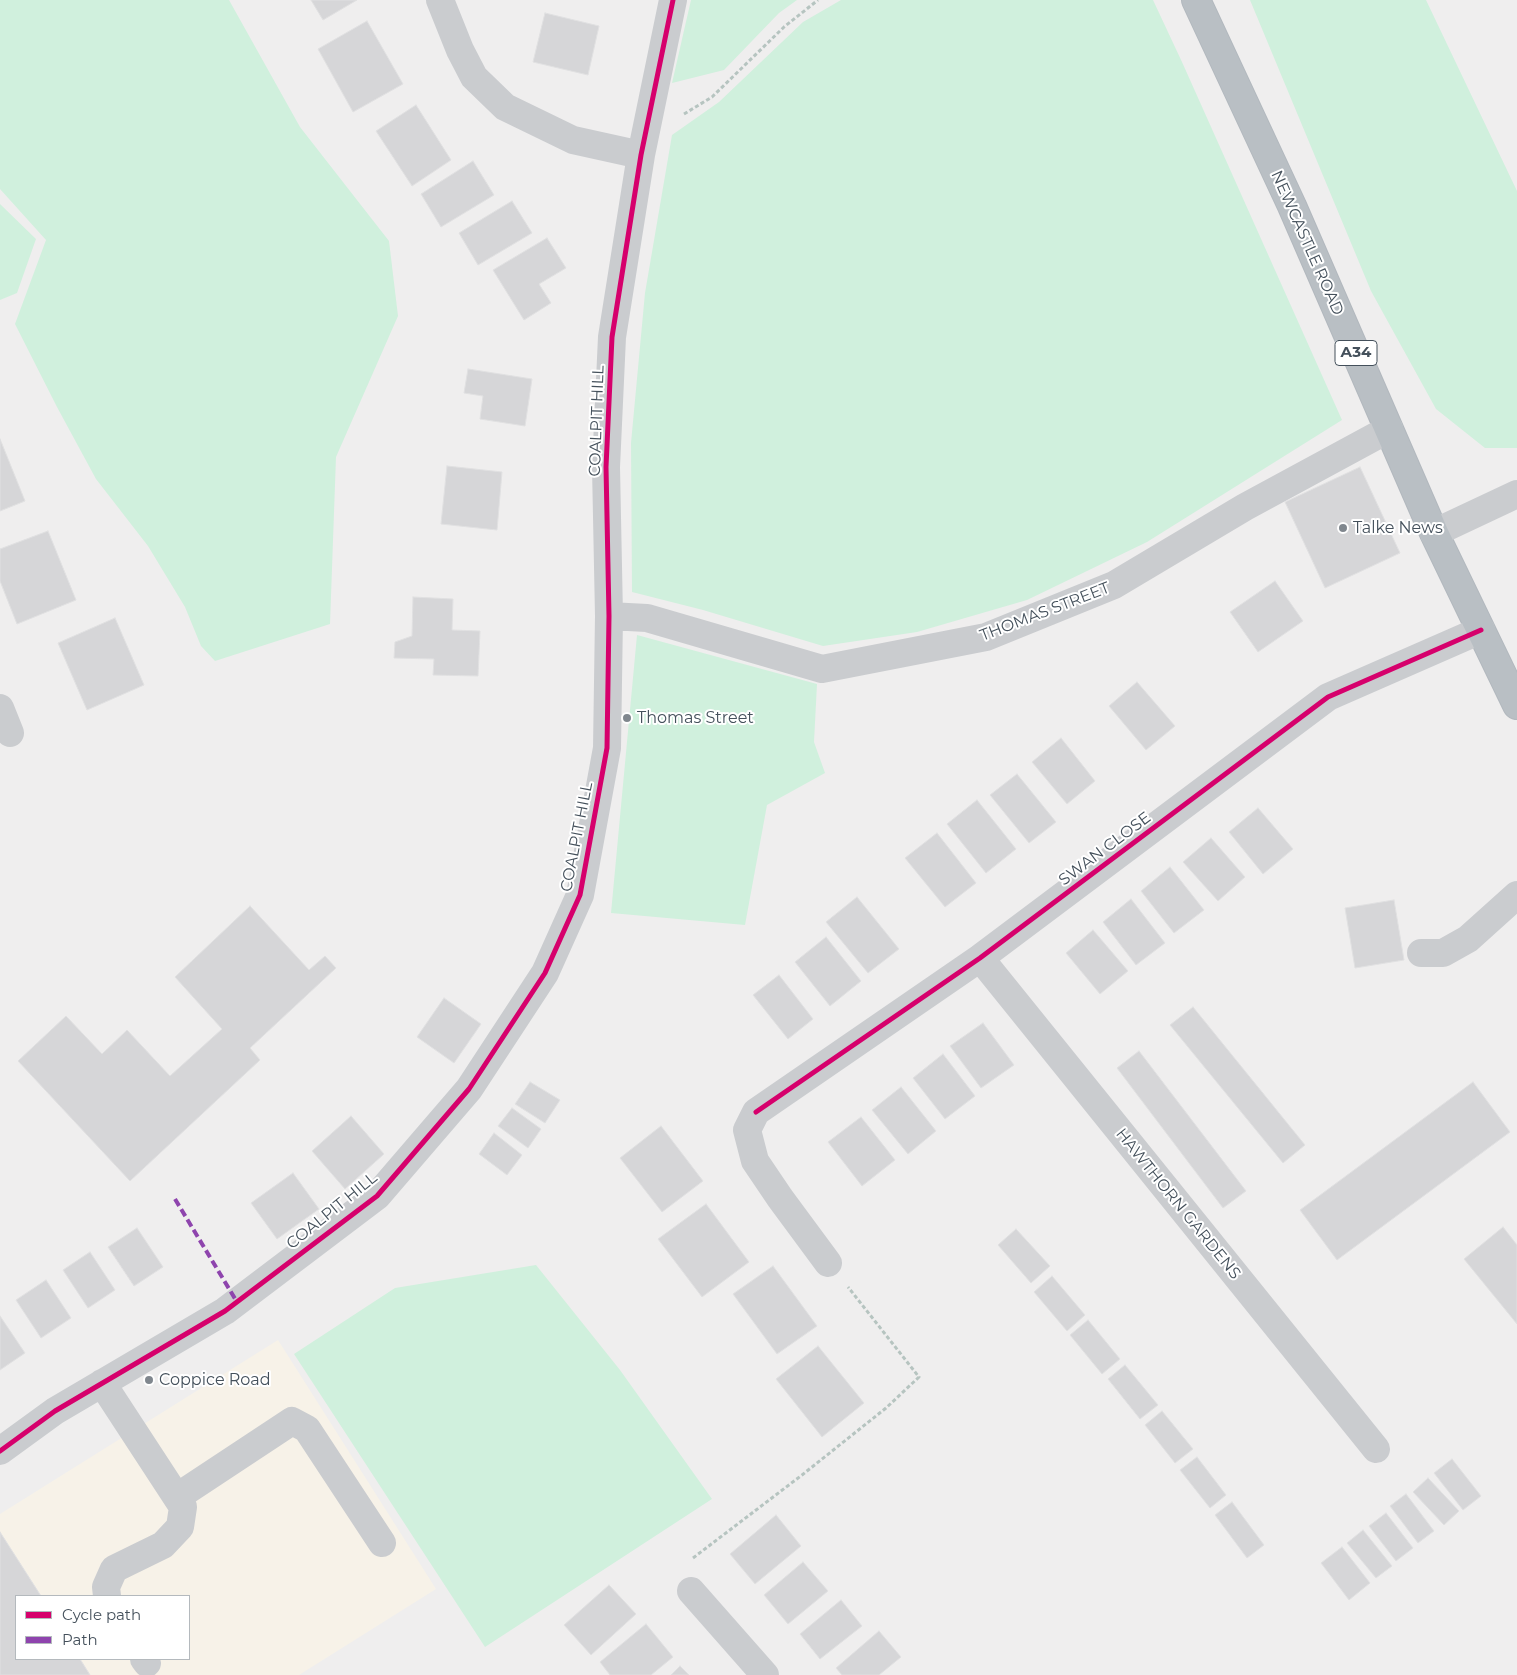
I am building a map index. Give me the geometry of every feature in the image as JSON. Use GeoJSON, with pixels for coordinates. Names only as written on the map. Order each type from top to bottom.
{"type":"FeatureCollection","features":[{"type":"Feature","properties":{"kind":"highway","name":"NEWCASTLE ROAD"},"geometry":{"type":"LineString","coordinates":[[1196,0],[1292,206],[1434,534],[1517,705]]}},
{"type":"Feature","properties":{"kind":"street"},"geometry":{"type":"LineString","coordinates":[[440,0],[460,50],[474,77],[505,107],[574,140],[641,155]]}},
{"type":"Feature","properties":{"kind":"street","name":"COALPIT HILL"},"geometry":{"type":"LineString","coordinates":[[0,1451],[55,1411],[225,1311],[377,1196],[469,1089],[545,973],[580,895],[606,748],[609,616],[606,468],[612,337],[648,116],[673,0]]}},
{"type":"Feature","properties":{"kind":"street","name":"THOMAS STREET"},"geometry":{"type":"LineString","coordinates":[[609,616],[647,618],[822,669],[986,637],[1114,585],[1245,507],[1389,429]]}},
{"type":"Feature","properties":{"kind":"street"},"geometry":{"type":"LineString","coordinates":[[1434,534],[1517,494]]}},
{"type":"Feature","properties":{"kind":"street","name":"SWAN CLOSE"},"geometry":{"type":"LineString","coordinates":[[828,1263],[755,1161],[747,1130],[756,1112],[980,958],[1328,698],[1481,630]]}},
{"type":"Feature","properties":{"kind":"street"},"geometry":{"type":"LineString","coordinates":[[0,708],[10,733]]}},
{"type":"Feature","properties":{"kind":"street"},"geometry":{"type":"LineString","coordinates":[[1421,953],[1443,953],[1468,939],[1517,895]]}},
{"type":"Feature","properties":{"kind":"street","name":"HAWTHORN GARDENS"},"geometry":{"type":"LineString","coordinates":[[980,958],[1376,1449]]}},
{"type":"Feature","properties":{"kind":"street"},"geometry":{"type":"LineString","coordinates":[[102,1383],[183,1507],[180,1527],[163,1545],[114,1569],[106,1587],[107,1595]]}},
{"type":"Feature","properties":{"kind":"street"},"geometry":{"type":"LineString","coordinates":[[177,1497],[292,1421],[307,1430],[382,1543]]}},
{"type":"Feature","properties":{"kind":"street"},"geometry":{"type":"LineString","coordinates":[[692,1591],[765,1675]]}},
{"type":"Feature","properties":{"kind":"path"},"geometry":{"type":"LineString","coordinates":[[648,116],[675,119],[712,96],[784,27],[818,0]]}},
{"type":"Feature","properties":{"kind":"path"},"geometry":{"type":"LineString","coordinates":[[692,1591],[692,1560],[886,1408],[919,1377],[828,1263]]}},
{"type":"Feature","properties":{"kind":"shaded area"},"geometry":{"type":"Polygon","coordinates":[[[278,1340],[436,1589],[299,1675],[90,1675],[81,1660],[190,1660],[190,1595],[40,1595],[0,1532],[0,1514],[278,1340]]]}},
{"type":"Feature","properties":{"kind":"green space"},"geometry":{"type":"Polygon","coordinates":[[[0,0],[229,0],[300,127],[389,241],[398,316],[336,457],[330,624],[215,661],[201,646],[185,607],[148,546],[96,479],[57,407],[15,324],[46,240],[0,189],[0,0]]]}},
{"type":"Feature","properties":{"kind":"green space"},"geometry":{"type":"Polygon","coordinates":[[[691,0],[797,0],[779,13],[724,70],[672,83],[691,0]]]}},
{"type":"Feature","properties":{"kind":"green space"},"geometry":{"type":"Polygon","coordinates":[[[841,0],[1153,0],[1342,420],[1147,542],[1027,600],[917,632],[823,646],[703,610],[632,592],[631,443],[645,293],[672,135],[719,102],[803,22],[841,0]]]}},
{"type":"Feature","properties":{"kind":"green space"},"geometry":{"type":"Polygon","coordinates":[[[1250,0],[1426,0],[1517,191],[1517,448],[1485,448],[1436,409],[1371,291],[1250,0]]]}},
{"type":"Feature","properties":{"kind":"green space"},"geometry":{"type":"Polygon","coordinates":[[[0,204],[36,239],[17,293],[0,300],[0,204]]]}},
{"type":"Feature","properties":{"kind":"green space"},"geometry":{"type":"Polygon","coordinates":[[[637,635],[817,684],[814,742],[825,773],[767,805],[745,925],[611,913],[637,635]]]}},
{"type":"Feature","properties":{"kind":"green space"},"geometry":{"type":"Polygon","coordinates":[[[536,1265],[620,1370],[712,1499],[485,1647],[294,1354],[395,1288],[536,1265]]]}},
{"type":"Feature","properties":{"kind":"building"},"geometry":{"type":"Polygon","coordinates":[[[311,0],[357,0],[323,20],[311,0]]]}},
{"type":"Feature","properties":{"kind":"building"},"geometry":{"type":"Polygon","coordinates":[[[545,13],[599,26],[588,75],[533,62],[545,13]]]}},
{"type":"Feature","properties":{"kind":"building"},"geometry":{"type":"Polygon","coordinates":[[[367,21],[403,84],[353,112],[318,49],[367,21]]]}},
{"type":"Feature","properties":{"kind":"building"},"geometry":{"type":"Polygon","coordinates":[[[416,105],[451,160],[412,186],[376,131],[416,105]]]}},
{"type":"Feature","properties":{"kind":"building"},"geometry":{"type":"Polygon","coordinates":[[[473,161],[494,195],[441,227],[421,194],[473,161]]]}},
{"type":"Feature","properties":{"kind":"building"},"geometry":{"type":"Polygon","coordinates":[[[512,201],[532,233],[478,265],[459,233],[512,201]]]}},
{"type":"Feature","properties":{"kind":"building"},"geometry":{"type":"Polygon","coordinates":[[[547,238],[566,268],[539,284],[551,303],[524,320],[493,270],[547,238]]]}},
{"type":"Feature","properties":{"kind":"building"},"geometry":{"type":"Polygon","coordinates":[[[468,369],[532,379],[525,426],[480,419],[483,396],[464,393],[468,369]]]}},
{"type":"Feature","properties":{"kind":"building"},"geometry":{"type":"Polygon","coordinates":[[[0,439],[25,501],[0,511],[0,439]]]}},
{"type":"Feature","properties":{"kind":"building"},"geometry":{"type":"Polygon","coordinates":[[[447,466],[502,472],[497,530],[441,524],[447,466]]]}},
{"type":"Feature","properties":{"kind":"building","name":"Talke News"},"geometry":{"type":"Polygon","coordinates":[[[1360,467],[1400,553],[1325,588],[1285,502],[1360,467]]]}},
{"type":"Feature","properties":{"kind":"building"},"geometry":{"type":"Polygon","coordinates":[[[48,531],[76,600],[17,624],[0,581],[0,549],[48,531]]]}},
{"type":"Feature","properties":{"kind":"building"},"geometry":{"type":"Polygon","coordinates":[[[1275,581],[1303,621],[1258,652],[1230,612],[1275,581]]]}},
{"type":"Feature","properties":{"kind":"building"},"geometry":{"type":"Polygon","coordinates":[[[413,597],[453,599],[452,630],[480,631],[478,676],[433,675],[434,659],[394,658],[395,642],[412,636],[413,597]]]}},
{"type":"Feature","properties":{"kind":"building"},"geometry":{"type":"Polygon","coordinates":[[[115,618],[144,685],[87,710],[58,643],[115,618]]]}},
{"type":"Feature","properties":{"kind":"building"},"geometry":{"type":"Polygon","coordinates":[[[1137,682],[1175,726],[1146,750],[1109,706],[1137,682]]]}},
{"type":"Feature","properties":{"kind":"building"},"geometry":{"type":"Polygon","coordinates":[[[1061,738],[1095,781],[1067,804],[1032,762],[1061,738]]]}},
{"type":"Feature","properties":{"kind":"building"},"geometry":{"type":"Polygon","coordinates":[[[1017,774],[1056,822],[1029,843],[990,795],[1017,774]]]}},
{"type":"Feature","properties":{"kind":"building"},"geometry":{"type":"Polygon","coordinates":[[[977,800],[1016,849],[986,873],[947,824],[977,800]]]}},
{"type":"Feature","properties":{"kind":"building"},"geometry":{"type":"Polygon","coordinates":[[[1258,808],[1293,849],[1263,874],[1229,832],[1258,808]]]}},
{"type":"Feature","properties":{"kind":"building"},"geometry":{"type":"Polygon","coordinates":[[[937,833],[976,883],[945,907],[905,858],[937,833]]]}},
{"type":"Feature","properties":{"kind":"building"},"geometry":{"type":"Polygon","coordinates":[[[1211,838],[1245,877],[1218,901],[1183,862],[1211,838]]]}},
{"type":"Feature","properties":{"kind":"building"},"geometry":{"type":"Polygon","coordinates":[[[1170,867],[1204,910],[1174,933],[1141,891],[1170,867]]]}},
{"type":"Feature","properties":{"kind":"building"},"geometry":{"type":"Polygon","coordinates":[[[857,897],[899,949],[868,973],[826,922],[857,897]]]}},
{"type":"Feature","properties":{"kind":"building"},"geometry":{"type":"Polygon","coordinates":[[[1131,899],[1165,943],[1136,965],[1103,922],[1131,899]]]}},
{"type":"Feature","properties":{"kind":"building"},"geometry":{"type":"Polygon","coordinates":[[[1394,900],[1404,960],[1355,968],[1345,908],[1394,900]]]}},
{"type":"Feature","properties":{"kind":"building"},"geometry":{"type":"Polygon","coordinates":[[[250,906],[309,970],[325,956],[336,968],[250,1048],[260,1060],[130,1181],[18,1061],[66,1016],[102,1054],[127,1030],[170,1076],[222,1029],[175,977],[250,906]]]}},
{"type":"Feature","properties":{"kind":"building"},"geometry":{"type":"Polygon","coordinates":[[[1093,930],[1128,971],[1100,994],[1066,953],[1093,930]]]}},
{"type":"Feature","properties":{"kind":"building"},"geometry":{"type":"Polygon","coordinates":[[[826,937],[861,981],[830,1006],[795,962],[826,937]]]}},
{"type":"Feature","properties":{"kind":"building"},"geometry":{"type":"Polygon","coordinates":[[[779,975],[813,1019],[788,1039],[753,995],[779,975]]]}},
{"type":"Feature","properties":{"kind":"building"},"geometry":{"type":"Polygon","coordinates":[[[444,998],[481,1024],[454,1063],[417,1037],[444,998]]]}},
{"type":"Feature","properties":{"kind":"building"},"geometry":{"type":"Polygon","coordinates":[[[1193,1007],[1305,1145],[1283,1163],[1170,1025],[1193,1007]]]}},
{"type":"Feature","properties":{"kind":"building"},"geometry":{"type":"Polygon","coordinates":[[[983,1023],[1014,1065],[981,1088],[950,1046],[983,1023]]]}},
{"type":"Feature","properties":{"kind":"building"},"geometry":{"type":"Polygon","coordinates":[[[1139,1051],[1246,1191],[1223,1208],[1117,1068],[1139,1051]]]}},
{"type":"Feature","properties":{"kind":"building"},"geometry":{"type":"Polygon","coordinates":[[[943,1054],[975,1096],[945,1119],[913,1078],[943,1054]]]}},
{"type":"Feature","properties":{"kind":"building"},"geometry":{"type":"Polygon","coordinates":[[[530,1082],[560,1100],[545,1123],[515,1104],[530,1082]]]}},
{"type":"Feature","properties":{"kind":"building"},"geometry":{"type":"Polygon","coordinates":[[[1473,1082],[1510,1132],[1337,1260],[1300,1210],[1473,1082]]]}},
{"type":"Feature","properties":{"kind":"building"},"geometry":{"type":"Polygon","coordinates":[[[901,1087],[936,1131],[908,1154],[872,1110],[901,1087]]]}},
{"type":"Feature","properties":{"kind":"building"},"geometry":{"type":"Polygon","coordinates":[[[512,1108],[541,1129],[528,1148],[498,1126],[512,1108]]]}},
{"type":"Feature","properties":{"kind":"building"},"geometry":{"type":"Polygon","coordinates":[[[351,1116],[384,1154],[345,1189],[312,1151],[351,1116]]]}},
{"type":"Feature","properties":{"kind":"building"},"geometry":{"type":"Polygon","coordinates":[[[861,1117],[895,1160],[862,1186],[828,1142],[861,1117]]]}},
{"type":"Feature","properties":{"kind":"building"},"geometry":{"type":"Polygon","coordinates":[[[661,1126],[703,1181],[662,1212],[620,1158],[661,1126]]]}},
{"type":"Feature","properties":{"kind":"building"},"geometry":{"type":"Polygon","coordinates":[[[494,1133],[522,1155],[507,1175],[479,1154],[494,1133]]]}},
{"type":"Feature","properties":{"kind":"building"},"geometry":{"type":"Polygon","coordinates":[[[293,1173],[319,1209],[277,1239],[251,1203],[293,1173]]]}},
{"type":"Feature","properties":{"kind":"building"},"geometry":{"type":"Polygon","coordinates":[[[706,1204],[749,1262],[702,1297],[658,1239],[706,1204]]]}},
{"type":"Feature","properties":{"kind":"building"},"geometry":{"type":"Polygon","coordinates":[[[1503,1227],[1517,1245],[1517,1324],[1464,1259],[1503,1227]]]}},
{"type":"Feature","properties":{"kind":"building"},"geometry":{"type":"Polygon","coordinates":[[[137,1228],[163,1267],[134,1286],[108,1247],[137,1228]]]}},
{"type":"Feature","properties":{"kind":"building"},"geometry":{"type":"Polygon","coordinates":[[[1016,1229],[1050,1266],[1031,1283],[998,1245],[1016,1229]]]}},
{"type":"Feature","properties":{"kind":"building"},"geometry":{"type":"Polygon","coordinates":[[[90,1252],[115,1290],[88,1308],[63,1270],[90,1252]]]}},
{"type":"Feature","properties":{"kind":"building"},"geometry":{"type":"Polygon","coordinates":[[[773,1266],[817,1326],[777,1354],[733,1294],[773,1266]]]}},
{"type":"Feature","properties":{"kind":"building"},"geometry":{"type":"Polygon","coordinates":[[[1052,1276],[1085,1315],[1067,1331],[1034,1292],[1052,1276]]]}},
{"type":"Feature","properties":{"kind":"building"},"geometry":{"type":"Polygon","coordinates":[[[46,1280],[71,1318],[41,1338],[16,1300],[46,1280]]]}},
{"type":"Feature","properties":{"kind":"building"},"geometry":{"type":"Polygon","coordinates":[[[0,1316],[25,1353],[0,1370],[0,1316]]]}},
{"type":"Feature","properties":{"kind":"building"},"geometry":{"type":"Polygon","coordinates":[[[1088,1320],[1120,1359],[1102,1374],[1070,1335],[1088,1320]]]}},
{"type":"Feature","properties":{"kind":"building"},"geometry":{"type":"Polygon","coordinates":[[[818,1346],[864,1403],[822,1437],[776,1379],[818,1346]]]}},
{"type":"Feature","properties":{"kind":"building"},"geometry":{"type":"Polygon","coordinates":[[[1125,1365],[1158,1405],[1140,1419],[1108,1379],[1125,1365]]]}},
{"type":"Feature","properties":{"kind":"building"},"geometry":{"type":"Polygon","coordinates":[[[1162,1411],[1193,1449],[1175,1463],[1145,1425],[1162,1411]]]}},
{"type":"Feature","properties":{"kind":"building"},"geometry":{"type":"Polygon","coordinates":[[[1197,1457],[1226,1495],[1210,1508],[1180,1470],[1197,1457]]]}},
{"type":"Feature","properties":{"kind":"building"},"geometry":{"type":"Polygon","coordinates":[[[1452,1459],[1481,1496],[1463,1510],[1434,1473],[1452,1459]]]}},
{"type":"Feature","properties":{"kind":"building"},"geometry":{"type":"Polygon","coordinates":[[[1428,1478],[1459,1511],[1444,1525],[1413,1492],[1428,1478]]]}},
{"type":"Feature","properties":{"kind":"building"},"geometry":{"type":"Polygon","coordinates":[[[1406,1494],[1434,1531],[1418,1543],[1390,1506],[1406,1494]]]}},
{"type":"Feature","properties":{"kind":"building"},"geometry":{"type":"Polygon","coordinates":[[[1232,1502],[1264,1545],[1247,1558],[1215,1515],[1232,1502]]]}},
{"type":"Feature","properties":{"kind":"building"},"geometry":{"type":"Polygon","coordinates":[[[1386,1513],[1413,1548],[1396,1561],[1369,1526],[1386,1513]]]}},
{"type":"Feature","properties":{"kind":"building"},"geometry":{"type":"Polygon","coordinates":[[[776,1515],[801,1546],[755,1584],[730,1554],[776,1515]]]}},
{"type":"Feature","properties":{"kind":"building"},"geometry":{"type":"Polygon","coordinates":[[[1363,1530],[1392,1566],[1376,1578],[1347,1543],[1363,1530]]]}},
{"type":"Feature","properties":{"kind":"building"},"geometry":{"type":"Polygon","coordinates":[[[0,1532],[40,1595],[15,1595],[15,1660],[81,1660],[90,1675],[0,1675],[0,1532]]]}},
{"type":"Feature","properties":{"kind":"building"},"geometry":{"type":"Polygon","coordinates":[[[1342,1547],[1370,1583],[1349,1600],[1321,1563],[1342,1547]]]}},
{"type":"Feature","properties":{"kind":"building"},"geometry":{"type":"Polygon","coordinates":[[[803,1562],[828,1591],[788,1624],[764,1595],[803,1562]]]}},
{"type":"Feature","properties":{"kind":"building"},"geometry":{"type":"Polygon","coordinates":[[[609,1585],[636,1614],[591,1655],[564,1625],[609,1585]]]}},
{"type":"Feature","properties":{"kind":"building"},"geometry":{"type":"Polygon","coordinates":[[[841,1600],[862,1626],[820,1659],[800,1634],[841,1600]]]}},
{"type":"Feature","properties":{"kind":"building"},"geometry":{"type":"Polygon","coordinates":[[[646,1624],[673,1657],[651,1675],[610,1675],[600,1662],[646,1624]]]}},
{"type":"Feature","properties":{"kind":"building"},"geometry":{"type":"Polygon","coordinates":[[[879,1631],[901,1657],[879,1675],[842,1675],[836,1668],[879,1631]]]}},
{"type":"Feature","properties":{"kind":"building"},"geometry":{"type":"Polygon","coordinates":[[[680,1666],[689,1675],[671,1675],[680,1666]]]}},
{"type":"Feature","properties":{"kind":"marked path"},"geometry":{"type":"LineString","coordinates":[[175,1199],[237,1302]]}},
{"type":"Feature","properties":{"kind":"cycle path"},"geometry":{"type":"LineString","coordinates":[[0,1451],[55,1411],[225,1311],[377,1196],[469,1089],[545,973],[580,895],[607,748],[609,616],[606,467],[612,337],[641,155],[673,0]]}},
{"type":"Feature","properties":{"kind":"cycle path"},"geometry":{"type":"LineString","coordinates":[[756,1112],[980,958],[1328,697],[1481,630]]}},
{"type":"Feature","properties":{"kind":"place","name":"Talke News"},"geometry":{"type":"Point","coordinates":[1343,528]}},
{"type":"Feature","properties":{"kind":"place","name":"Thomas Street"},"geometry":{"type":"Point","coordinates":[627,718]}},
{"type":"Feature","properties":{"kind":"place","name":"Coppice Road"},"geometry":{"type":"Point","coordinates":[149,1380]}}]}
